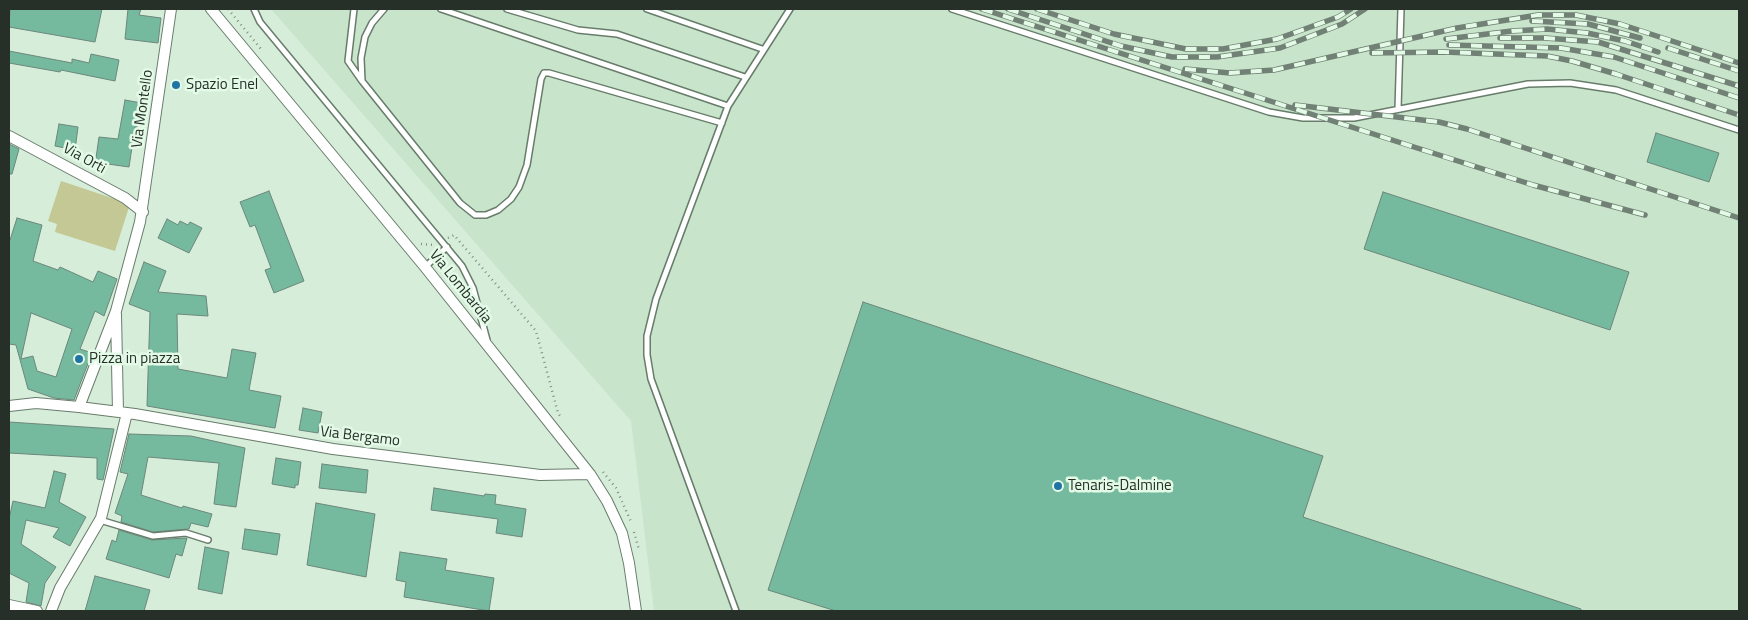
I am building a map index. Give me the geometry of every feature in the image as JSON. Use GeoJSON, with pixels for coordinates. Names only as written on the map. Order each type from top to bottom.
{"type":"FeatureCollection","features":[{"type":"Feature","properties":{"kind":"street","name":"Via Montello"},"geometry":{"type":"LineString","coordinates":[[116,311],[142,212],[171,9]]}},
{"type":"Feature","properties":{"kind":"street","name":"Via Lombardia"},"geometry":{"type":"LineString","coordinates":[[211,9],[425,267],[590,474],[622,533],[629,563],[636,611]]}},
{"type":"Feature","properties":{"kind":"street","name":"Via Orti"},"geometry":{"type":"LineString","coordinates":[[9,136],[125,198],[142,212]]}},
{"type":"Feature","properties":{"kind":"street"},"geometry":{"type":"LineString","coordinates":[[79,407],[116,311]]}},
{"type":"Feature","properties":{"kind":"street"},"geometry":{"type":"LineString","coordinates":[[51,611],[60,588],[100,520],[123,412],[116,311]]}},
{"type":"Feature","properties":{"kind":"street"},"geometry":{"type":"LineString","coordinates":[[99,355],[118,359]]}},
{"type":"Feature","properties":{"kind":"street","name":"Via Bergamo"},"geometry":{"type":"LineString","coordinates":[[9,406],[36,403],[123,412],[323,448],[540,475],[590,474]]}},
{"type":"Feature","properties":{"kind":"street"},"geometry":{"type":"LineString","coordinates":[[9,605],[37,611]]}},
{"type":"Feature","properties":{"kind":"lane"},"geometry":{"type":"LineString","coordinates":[[254,9],[260,22],[447,247],[470,280],[488,346]]}},
{"type":"Feature","properties":{"kind":"lane"},"geometry":{"type":"LineString","coordinates":[[354,9],[348,61],[460,203],[471,213],[481,215],[498,210],[511,199],[522,181],[541,79],[546,72],[722,123]]}},
{"type":"Feature","properties":{"kind":"lane"},"geometry":{"type":"LineString","coordinates":[[362,81],[361,58],[365,37],[372,22],[384,9]]}},
{"type":"Feature","properties":{"kind":"lane"},"geometry":{"type":"LineString","coordinates":[[441,9],[728,106]]}},
{"type":"Feature","properties":{"kind":"lane"},"geometry":{"type":"LineString","coordinates":[[507,9],[578,30],[617,34],[745,77]]}},
{"type":"Feature","properties":{"kind":"lane"},"geometry":{"type":"LineString","coordinates":[[647,9],[762,49]]}},
{"type":"Feature","properties":{"kind":"lane"},"geometry":{"type":"LineString","coordinates":[[736,611],[652,380],[647,348],[648,330],[656,299],[728,106],[762,49],[790,9]]}},
{"type":"Feature","properties":{"kind":"lane"},"geometry":{"type":"LineString","coordinates":[[952,9],[1269,112],[1303,118],[1354,118],[1528,84],[1570,83],[1616,90],[1739,130]]}},
{"type":"Feature","properties":{"kind":"lane"},"geometry":{"type":"LineString","coordinates":[[1398,109],[1401,9]]}},
{"type":"Feature","properties":{"kind":"lane"},"geometry":{"type":"LineString","coordinates":[[425,267],[447,247]]}},
{"type":"Feature","properties":{"kind":"lane"},"geometry":{"type":"LineString","coordinates":[[100,520],[153,536],[186,533],[208,540]]}},
{"type":"Feature","properties":{"kind":"shaded area","name":"Tenaris-Dalmine"},"geometry":{"type":"Polygon","coordinates":[[[271,9],[1739,9],[1739,611],[654,611],[631,421],[271,9]]]}},
{"type":"Feature","properties":{"kind":"shaded area"},"geometry":{"type":"Polygon","coordinates":[[[61,181],[130,204],[115,251],[55,232],[57,224],[48,221],[61,181]]]}},
{"type":"Feature","properties":{"kind":"building"},"geometry":{"type":"Polygon","coordinates":[[[10,9],[102,9],[95,42],[9,27],[10,9]]]}},
{"type":"Feature","properties":{"kind":"building"},"geometry":{"type":"Polygon","coordinates":[[[128,9],[141,9],[139,15],[161,18],[158,43],[125,39],[128,9]]]}},
{"type":"Feature","properties":{"kind":"building"},"geometry":{"type":"Polygon","coordinates":[[[9,51],[72,63],[72,59],[89,63],[91,54],[119,60],[115,81],[61,70],[60,72],[9,63],[9,51]]]}},
{"type":"Feature","properties":{"kind":"building"},"geometry":{"type":"Polygon","coordinates":[[[125,100],[147,104],[144,121],[138,120],[137,127],[135,127],[129,167],[108,164],[107,167],[95,165],[99,137],[118,139],[125,100]]]}},
{"type":"Feature","properties":{"kind":"building"},"geometry":{"type":"Polygon","coordinates":[[[59,124],[78,127],[75,150],[55,146],[59,124]]]}},
{"type":"Feature","properties":{"kind":"building"},"geometry":{"type":"Polygon","coordinates":[[[1656,133],[1719,153],[1709,182],[1647,162],[1656,133]]]}},
{"type":"Feature","properties":{"kind":"building"},"geometry":{"type":"Polygon","coordinates":[[[9,144],[19,149],[12,174],[9,174],[9,144]]]}},
{"type":"Feature","properties":{"kind":"building"},"geometry":{"type":"Polygon","coordinates":[[[269,191],[304,281],[274,293],[265,270],[271,268],[255,225],[250,227],[240,202],[269,191]]]}},
{"type":"Feature","properties":{"kind":"building"},"geometry":{"type":"Polygon","coordinates":[[[1383,192],[1629,272],[1610,330],[1364,249],[1383,192]]]}},
{"type":"Feature","properties":{"kind":"building"},"geometry":{"type":"Polygon","coordinates":[[[17,218],[42,225],[33,261],[58,270],[60,267],[93,282],[98,271],[117,279],[104,316],[95,311],[80,349],[92,353],[74,400],[54,398],[28,389],[16,345],[9,344],[10,240],[17,218]],[[31,313],[21,359],[33,356],[37,371],[56,377],[72,329],[31,313]]]}},
{"type":"Feature","properties":{"kind":"building"},"geometry":{"type":"Polygon","coordinates":[[[167,219],[178,225],[180,221],[188,225],[190,222],[202,228],[189,253],[158,238],[167,219]]]}},
{"type":"Feature","properties":{"kind":"building"},"geometry":{"type":"Polygon","coordinates":[[[144,262],[166,271],[158,292],[206,296],[208,316],[177,314],[178,369],[227,378],[232,349],[256,353],[249,390],[281,396],[275,428],[147,406],[150,312],[129,304],[144,262]]]}},
{"type":"Feature","properties":{"kind":"building","name":"Tenaris-Dalmine"},"geometry":{"type":"Polygon","coordinates":[[[863,302],[1323,456],[1303,517],[1581,609],[1581,611],[836,611],[768,590],[863,302]]]}},
{"type":"Feature","properties":{"kind":"building"},"geometry":{"type":"Polygon","coordinates":[[[303,408],[322,412],[318,433],[299,430],[303,408]]]}},
{"type":"Feature","properties":{"kind":"building"},"geometry":{"type":"Polygon","coordinates":[[[9,422],[114,429],[103,480],[97,479],[97,458],[9,453],[9,422]]]}},
{"type":"Feature","properties":{"kind":"building"},"geometry":{"type":"Polygon","coordinates":[[[129,434],[191,436],[245,448],[236,507],[214,504],[219,463],[148,457],[141,495],[182,508],[183,506],[212,514],[208,527],[191,523],[189,529],[153,532],[121,522],[122,516],[115,513],[128,474],[120,472],[129,434]]]}},
{"type":"Feature","properties":{"kind":"building"},"geometry":{"type":"Polygon","coordinates":[[[276,458],[301,462],[298,485],[295,485],[295,488],[272,484],[276,458]]]}},
{"type":"Feature","properties":{"kind":"building"},"geometry":{"type":"Polygon","coordinates":[[[322,464],[368,470],[366,493],[319,488],[322,464]]]}},
{"type":"Feature","properties":{"kind":"building"},"geometry":{"type":"Polygon","coordinates":[[[54,471],[66,474],[59,502],[86,517],[70,546],[53,537],[59,528],[26,520],[21,544],[56,567],[45,583],[41,606],[26,602],[29,583],[9,573],[9,519],[13,501],[45,508],[54,471]]]}},
{"type":"Feature","properties":{"kind":"building"},"geometry":{"type":"Polygon","coordinates":[[[434,488],[484,496],[485,494],[496,495],[495,504],[526,509],[522,537],[496,533],[498,519],[431,510],[434,488]]]}},
{"type":"Feature","properties":{"kind":"building"},"geometry":{"type":"Polygon","coordinates":[[[316,503],[375,514],[366,577],[307,565],[316,503]]]}},
{"type":"Feature","properties":{"kind":"building"},"geometry":{"type":"Polygon","coordinates":[[[245,529],[280,534],[277,555],[242,549],[245,529]]]}},
{"type":"Feature","properties":{"kind":"building"},"geometry":{"type":"Polygon","coordinates":[[[119,530],[152,540],[187,538],[182,556],[176,554],[169,578],[106,559],[112,540],[116,542],[119,530]]]}},
{"type":"Feature","properties":{"kind":"building"},"geometry":{"type":"Polygon","coordinates":[[[205,547],[229,552],[222,594],[198,589],[205,547]]]}},
{"type":"Feature","properties":{"kind":"building"},"geometry":{"type":"Polygon","coordinates":[[[400,552],[447,559],[445,570],[494,578],[489,611],[404,597],[406,582],[396,580],[400,552]]]}},
{"type":"Feature","properties":{"kind":"building"},"geometry":{"type":"Polygon","coordinates":[[[95,576],[150,590],[144,611],[85,611],[95,576]]]}},
{"type":"Feature","properties":{"kind":"railway"},"geometry":{"type":"LineString","coordinates":[[982,9],[1533,185],[1645,215]]}},
{"type":"Feature","properties":{"kind":"railway"},"geometry":{"type":"LineString","coordinates":[[1008,9],[1121,46],[1172,57],[1217,57],[1280,48],[1342,24],[1365,9]]}},
{"type":"Feature","properties":{"kind":"railway"},"geometry":{"type":"LineString","coordinates":[[1037,9],[1114,34],[1186,49],[1223,49],[1277,39],[1338,17],[1351,9]]}},
{"type":"Feature","properties":{"kind":"railway"},"geometry":{"type":"LineString","coordinates":[[1185,69],[1230,73],[1274,70],[1457,28],[1538,15],[1576,15],[1620,24],[1739,63]]}},
{"type":"Feature","properties":{"kind":"railway"},"geometry":{"type":"LineString","coordinates":[[1532,21],[1588,24],[1640,38]]}},
{"type":"Feature","properties":{"kind":"railway"},"geometry":{"type":"LineString","coordinates":[[1446,39],[1547,29],[1587,33],[1625,41],[1658,52]]}},
{"type":"Feature","properties":{"kind":"railway"},"geometry":{"type":"LineString","coordinates":[[1500,38],[1545,38],[1598,42],[1739,86]]}},
{"type":"Feature","properties":{"kind":"railway"},"geometry":{"type":"LineString","coordinates":[[1449,45],[1561,48],[1614,57],[1739,98]]}},
{"type":"Feature","properties":{"kind":"railway"},"geometry":{"type":"LineString","coordinates":[[1668,48],[1739,71]]}},
{"type":"Feature","properties":{"kind":"railway"},"geometry":{"type":"LineString","coordinates":[[1372,53],[1444,52],[1547,56],[1616,74],[1739,115]]}},
{"type":"Feature","properties":{"kind":"railway"},"geometry":{"type":"LineString","coordinates":[[1295,105],[1439,122],[1467,129],[1739,218]]}},
{"type":"Feature","properties":{"kind":"place","name":"Spazio Enel"},"geometry":{"type":"Point","coordinates":[176,85]}},
{"type":"Feature","properties":{"kind":"place","name":"Pizza in piazza"},"geometry":{"type":"Point","coordinates":[79,359]}},
{"type":"Feature","properties":{"kind":"place","name":"Tenaris-Dalmine"},"geometry":{"type":"Point","coordinates":[1058,486]}}]}
